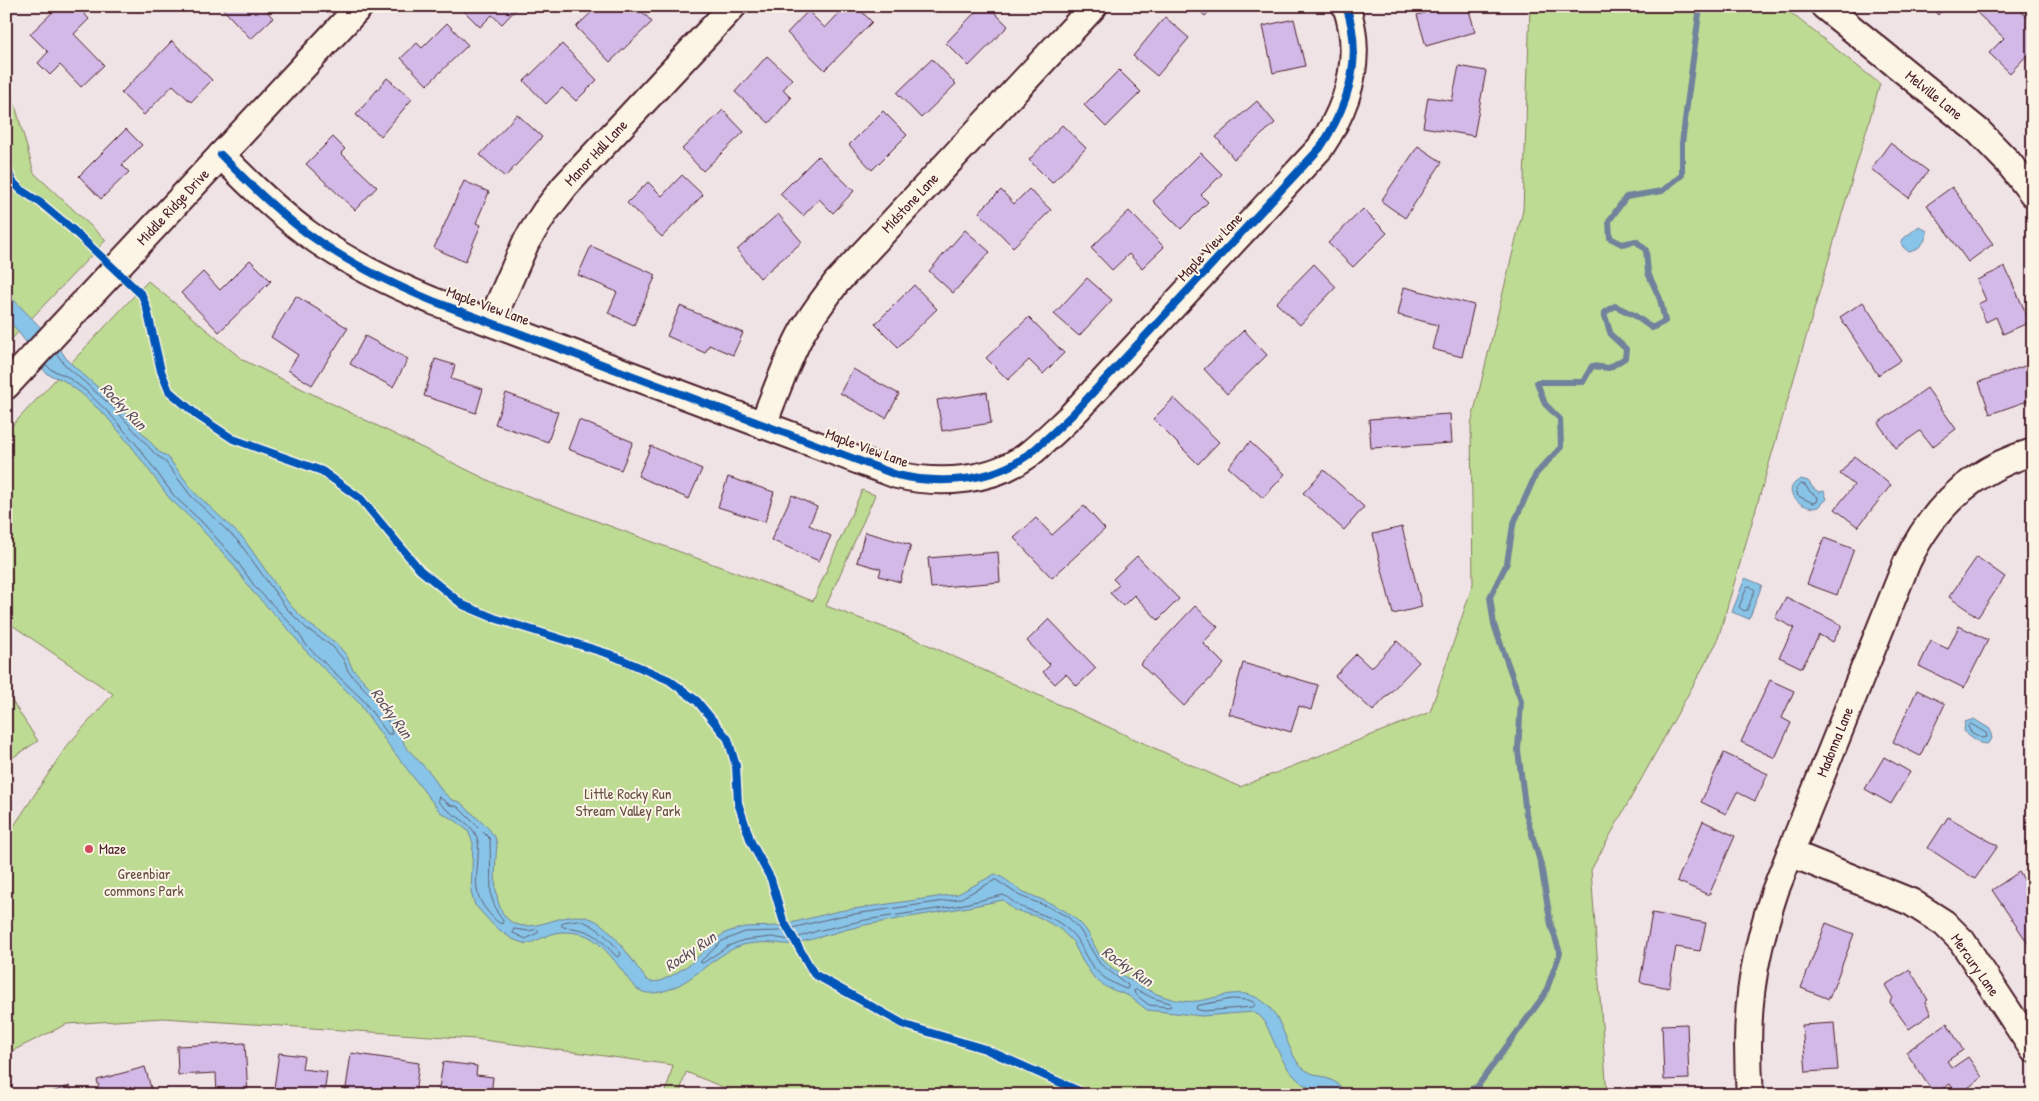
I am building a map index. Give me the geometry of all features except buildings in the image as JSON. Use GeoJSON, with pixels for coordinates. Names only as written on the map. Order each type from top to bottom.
{"type":"FeatureCollection","features":[{"type":"Feature","properties":{"kind":"street","name":"Manor Hall Lane"},"geometry":{"type":"LineString","coordinates":[[491,322],[526,242],[555,199],[572,178],[733,6]]}},
{"type":"Feature","properties":{"kind":"street","name":"Midstone Lane"},"geometry":{"type":"LineString","coordinates":[[763,425],[776,389],[799,337],[816,309],[836,283],[1094,6]]}},
{"type":"Feature","properties":{"kind":"street","name":"Maple View Lane"},"geometry":{"type":"LineString","coordinates":[[221,155],[256,191],[308,234],[339,255],[396,285],[898,475],[937,481],[962,479],[986,475],[1027,456],[1071,416],[1320,148],[1339,117],[1350,85],[1354,51],[1353,32],[1346,6]]}},
{"type":"Feature","properties":{"kind":"street","name":"Melville Lane"},"geometry":{"type":"LineString","coordinates":[[1824,6],[1978,131],[2008,162],[2033,194]]}},
{"type":"Feature","properties":{"kind":"street","name":"Middle Ridge Drive"},"geometry":{"type":"LineString","coordinates":[[14,378],[221,155],[353,8]]}},
{"type":"Feature","properties":{"kind":"street","name":"Madonna Lane"},"geometry":{"type":"LineString","coordinates":[[1750,1095],[1747,1022],[1750,989],[1762,931],[1790,853],[1918,539],[1933,517],[1963,488],[2001,463],[2033,452]]}},
{"type":"Feature","properties":{"kind":"street","name":"Mercury Lane"},"geometry":{"type":"LineString","coordinates":[[1790,853],[1911,902],[1944,923],[1962,941],[2033,1049]]}},
{"type":"Feature","properties":{"kind":"green space","name":"Little Rocky Run Stream Valley Park"},"geometry":{"type":"Polygon","coordinates":[[[1530,6],[1782,6],[1880,84],[1717,642],[1591,870],[1607,1095],[742,1095],[686,1072],[679,1095],[665,1095],[673,1065],[475,1039],[163,1018],[67,1024],[6,1054],[6,838],[66,747],[113,694],[6,621],[6,432],[148,281],[243,360],[496,484],[813,601],[862,490],[875,495],[826,606],[913,638],[1240,787],[1430,712],[1473,584],[1471,424],[1523,210],[1530,6]]]}},
{"type":"Feature","properties":{"kind":"green space"},"geometry":{"type":"Polygon","coordinates":[[[6,72],[34,173],[106,240],[6,345],[6,72]]]}},
{"type":"Feature","properties":{"kind":"green space"},"geometry":{"type":"Polygon","coordinates":[[[6,692],[38,741],[6,762],[6,692]]]}},
{"type":"Feature","properties":{"kind":"water"},"geometry":{"type":"Polygon","coordinates":[[[1919,226],[1927,231],[1926,238],[1919,247],[1909,252],[1901,243],[1903,239],[1919,226]]]}},
{"type":"Feature","properties":{"kind":"water","name":"Rocky Run"},"geometry":{"type":"Polygon","coordinates":[[[6,292],[56,343],[68,361],[118,405],[159,452],[167,456],[195,493],[243,538],[290,605],[309,624],[336,643],[347,656],[352,668],[377,695],[395,721],[405,746],[432,775],[442,791],[452,800],[460,802],[488,828],[495,837],[497,844],[495,881],[500,908],[506,918],[515,924],[536,925],[575,916],[592,919],[600,923],[615,937],[646,979],[651,982],[660,981],[673,975],[690,964],[727,932],[745,927],[779,926],[839,911],[958,894],[995,874],[1024,892],[1070,914],[1086,930],[1098,953],[1107,964],[1144,988],[1179,1001],[1197,1001],[1225,995],[1246,994],[1263,1001],[1276,1016],[1301,1067],[1335,1082],[1348,1095],[1329,1094],[1302,1084],[1285,1064],[1265,1022],[1253,1012],[1202,1016],[1147,1010],[1129,996],[1106,987],[1095,979],[1083,962],[1073,942],[1060,929],[1039,917],[1014,910],[1003,900],[865,925],[792,944],[762,943],[743,945],[720,956],[678,985],[654,993],[642,992],[634,986],[607,952],[588,936],[562,932],[548,935],[526,944],[512,939],[494,926],[475,905],[471,893],[473,843],[468,831],[456,821],[440,812],[359,703],[304,649],[290,631],[252,591],[232,563],[197,524],[170,499],[132,447],[106,416],[63,380],[47,374],[35,354],[6,316],[6,292]]]}},
{"type":"Feature","properties":{"kind":"water"},"geometry":{"type":"Polygon","coordinates":[[[1801,479],[1808,481],[1819,492],[1824,491],[1827,499],[1819,507],[1813,508],[1801,504],[1795,499],[1791,489],[1801,479]]]}},
{"type":"Feature","properties":{"kind":"water"},"geometry":{"type":"Polygon","coordinates":[[[1745,578],[1762,585],[1749,619],[1732,612],[1745,578]]]}},
{"type":"Feature","properties":{"kind":"water"},"geometry":{"type":"Polygon","coordinates":[[[1974,719],[1990,729],[1992,739],[1987,744],[1980,743],[1964,731],[1965,722],[1974,719]]]}},
{"type":"Feature","properties":{"kind":"waterway"},"geometry":{"type":"LineString","coordinates":[[1452,1095],[1477,1087],[1545,994],[1560,953],[1551,925],[1541,865],[1526,814],[1518,750],[1521,701],[1494,625],[1490,597],[1507,563],[1513,525],[1536,474],[1561,447],[1560,419],[1545,404],[1537,382],[1583,382],[1592,366],[1609,368],[1625,358],[1626,349],[1611,335],[1604,313],[1615,306],[1634,315],[1652,328],[1665,321],[1660,299],[1648,273],[1646,250],[1636,241],[1622,244],[1610,238],[1609,221],[1626,197],[1662,191],[1682,175],[1682,143],[1700,6]]}},
{"type":"Feature","properties":{"kind":"cycle path"},"geometry":{"type":"LineString","coordinates":[[221,155],[285,216],[308,234],[353,263],[433,301],[897,475],[930,480],[965,479],[982,476],[1014,464],[1050,436],[1071,416],[1320,148],[1339,115],[1351,80],[1354,44],[1346,6]]}},
{"type":"Feature","properties":{"kind":"cycle path"},"geometry":{"type":"LineString","coordinates":[[6,164],[12,181],[21,190],[41,203],[72,229],[142,295],[161,371],[169,391],[198,416],[233,439],[322,471],[361,499],[420,570],[463,605],[494,618],[609,654],[669,680],[697,701],[728,739],[736,766],[738,803],[751,842],[771,879],[783,920],[814,974],[905,1025],[985,1049],[1088,1095]]}},
{"type":"Feature","properties":{"kind":"place","name":"Maze"},"geometry":{"type":"Point","coordinates":[89,849]}},
{"type":"Feature","properties":{"kind":"park label","name":"Greenbiar commons Park"},"geometry":{"type":"Point","coordinates":[144,882]}}]}
